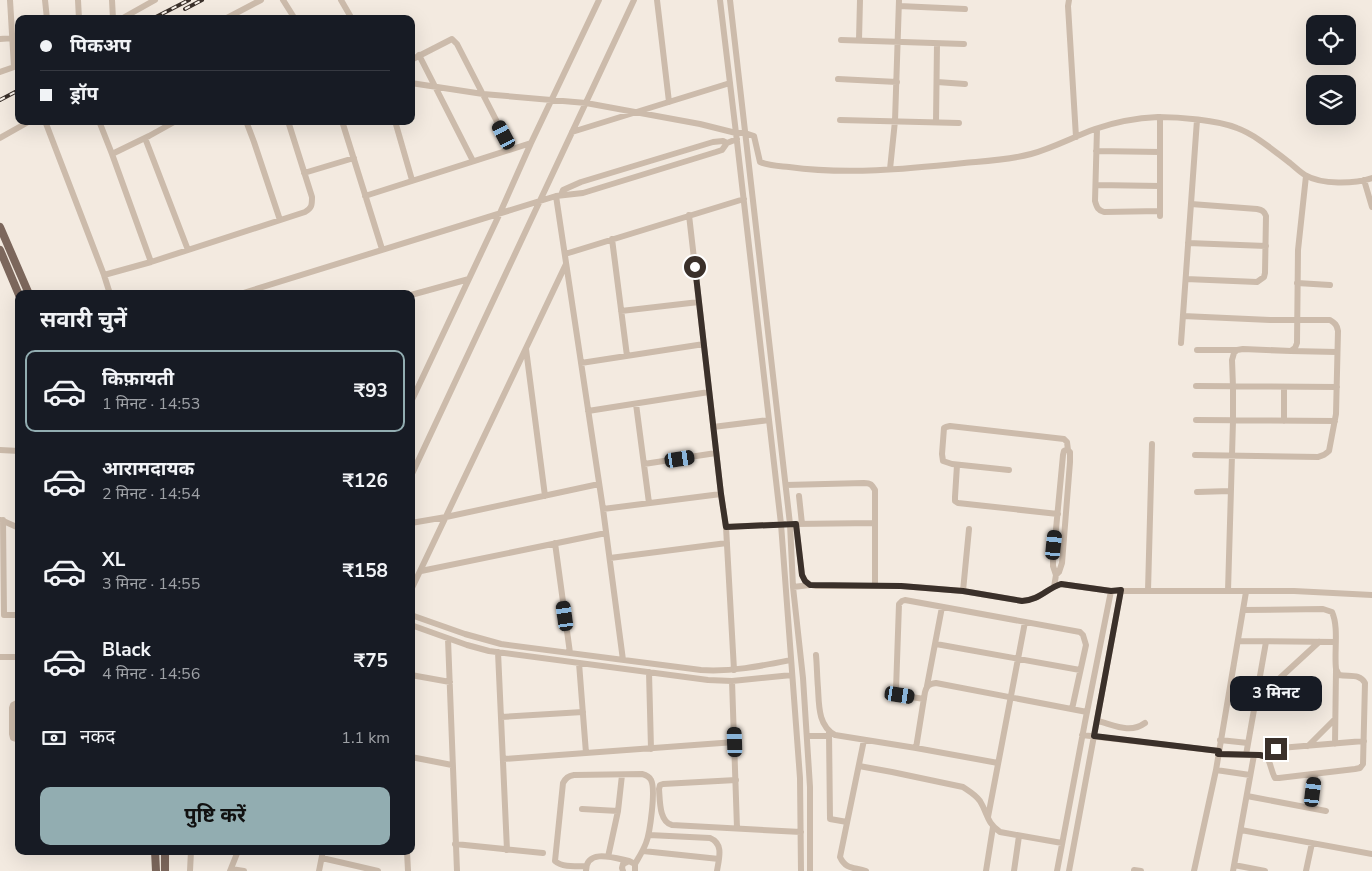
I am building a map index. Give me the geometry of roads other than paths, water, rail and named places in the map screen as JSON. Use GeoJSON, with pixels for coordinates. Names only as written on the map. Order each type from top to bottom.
{"type":"FeatureCollection","features":[{"type":"Feature","properties":{"kind":"main road"},"geometry":{"type":"LineString","coordinates":[[0,227],[27,290]]}},
{"type":"Feature","properties":{"kind":"main road"},"geometry":{"type":"LineString","coordinates":[[0,250],[17,290]]}},
{"type":"Feature","properties":{"kind":"main road"},"geometry":{"type":"LineString","coordinates":[[155,855],[156,871]]}},
{"type":"Feature","properties":{"kind":"main road"},"geometry":{"type":"LineString","coordinates":[[165,855],[166,871]]}},
{"type":"Feature","properties":{"kind":"street"},"geometry":{"type":"LineString","coordinates":[[10,0],[15,52]]}},
{"type":"Feature","properties":{"kind":"street"},"geometry":{"type":"LineString","coordinates":[[45,0],[47,15]]}},
{"type":"Feature","properties":{"kind":"street"},"geometry":{"type":"LineString","coordinates":[[78,0],[79,15]]}},
{"type":"Feature","properties":{"kind":"street"},"geometry":{"type":"LineString","coordinates":[[112,0],[113,15]]}},
{"type":"Feature","properties":{"kind":"street"},"geometry":{"type":"LineString","coordinates":[[233,15],[261,0]]}},
{"type":"Feature","properties":{"kind":"street"},"geometry":{"type":"LineString","coordinates":[[284,0],[293,15]]}},
{"type":"Feature","properties":{"kind":"street"},"geometry":{"type":"LineString","coordinates":[[341,0],[350,15]]}},
{"type":"Feature","properties":{"kind":"street"},"geometry":{"type":"LineString","coordinates":[[415,393],[599,0]]}},
{"type":"Feature","properties":{"kind":"street"},"geometry":{"type":"LineString","coordinates":[[415,467],[634,0]]}},
{"type":"Feature","properties":{"kind":"street"},"geometry":{"type":"LineString","coordinates":[[657,0],[669,102]]}},
{"type":"Feature","properties":{"kind":"street"},"geometry":{"type":"LineString","coordinates":[[720,0],[781,524],[800,778],[801,871]]}},
{"type":"Feature","properties":{"kind":"street"},"geometry":{"type":"LineString","coordinates":[[730,0],[786,485],[796,524],[802,575],[810,585]]}},
{"type":"Feature","properties":{"kind":"street"},"geometry":{"type":"LineString","coordinates":[[859,40],[860,0]]}},
{"type":"Feature","properties":{"kind":"street"},"geometry":{"type":"LineString","coordinates":[[1070,0],[1068,6],[1076,137]]}},
{"type":"Feature","properties":{"kind":"street"},"geometry":{"type":"LineString","coordinates":[[128,15],[151,1]]}},
{"type":"Feature","properties":{"kind":"street"},"geometry":{"type":"LineString","coordinates":[[890,169],[895,121],[899,3],[965,9]]}},
{"type":"Feature","properties":{"kind":"street"},"geometry":{"type":"LineString","coordinates":[[0,39],[13,38]]}},
{"type":"Feature","properties":{"kind":"street"},"geometry":{"type":"LineString","coordinates":[[415,58],[452,39],[511,149]]}},
{"type":"Feature","properties":{"kind":"street"},"geometry":{"type":"LineString","coordinates":[[841,40],[964,44]]}},
{"type":"Feature","properties":{"kind":"street"},"geometry":{"type":"LineString","coordinates":[[936,122],[937,44]]}},
{"type":"Feature","properties":{"kind":"street"},"geometry":{"type":"LineString","coordinates":[[419,56],[473,161]]}},
{"type":"Feature","properties":{"kind":"street"},"geometry":{"type":"LineString","coordinates":[[0,72],[15,67]]}},
{"type":"Feature","properties":{"kind":"street"},"geometry":{"type":"LineString","coordinates":[[838,80],[897,82]]}},
{"type":"Feature","properties":{"kind":"street"},"geometry":{"type":"LineString","coordinates":[[937,82],[965,84]]}},
{"type":"Feature","properties":{"kind":"street"},"geometry":{"type":"LineString","coordinates":[[572,132],[730,83]]}},
{"type":"Feature","properties":{"kind":"street"},"geometry":{"type":"LineString","coordinates":[[415,84],[483,94],[586,103],[635,112],[737,136]]}},
{"type":"Feature","properties":{"kind":"street"},"geometry":{"type":"LineString","coordinates":[[749,163],[760,162],[823,170],[890,169],[1015,158],[1041,151],[1096,129],[1125,121],[1160,117],[1197,120],[1236,128],[1252,136],[1306,176],[1335,182],[1372,178]]}},
{"type":"Feature","properties":{"kind":"street"},"geometry":{"type":"LineString","coordinates":[[1096,129],[1096,207],[1104,212],[1160,214],[1160,117]]}},
{"type":"Feature","properties":{"kind":"street"},"geometry":{"type":"LineString","coordinates":[[840,120],[959,123]]}},
{"type":"Feature","properties":{"kind":"street"},"geometry":{"type":"LineString","coordinates":[[1181,343],[1197,120]]}},
{"type":"Feature","properties":{"kind":"street"},"geometry":{"type":"LineString","coordinates":[[0,138],[23,125]]}},
{"type":"Feature","properties":{"kind":"street"},"geometry":{"type":"LineString","coordinates":[[47,125],[109,290]]}},
{"type":"Feature","properties":{"kind":"street"},"geometry":{"type":"LineString","coordinates":[[101,125],[151,262]]}},
{"type":"Feature","properties":{"kind":"street"},"geometry":{"type":"LineString","coordinates":[[112,154],[169,125]]}},
{"type":"Feature","properties":{"kind":"street"},"geometry":{"type":"LineString","coordinates":[[248,125],[280,220]]}},
{"type":"Feature","properties":{"kind":"street"},"geometry":{"type":"LineString","coordinates":[[104,275],[151,262],[310,209],[312,197],[289,125]]}},
{"type":"Feature","properties":{"kind":"street"},"geometry":{"type":"LineString","coordinates":[[343,125],[382,250]]}},
{"type":"Feature","properties":{"kind":"street"},"geometry":{"type":"LineString","coordinates":[[396,125],[412,180]]}},
{"type":"Feature","properties":{"kind":"street"},"geometry":{"type":"LineString","coordinates":[[253,290],[558,195],[583,193],[716,152],[722,150],[727,143],[737,136],[745,133],[754,136],[760,162]]}},
{"type":"Feature","properties":{"kind":"street"},"geometry":{"type":"LineString","coordinates":[[145,138],[188,250]]}},
{"type":"Feature","properties":{"kind":"street"},"geometry":{"type":"LineString","coordinates":[[558,195],[563,190],[581,182],[713,142],[723,141],[727,143]]}},
{"type":"Feature","properties":{"kind":"street"},"geometry":{"type":"LineString","coordinates":[[366,196],[531,143]]}},
{"type":"Feature","properties":{"kind":"street"},"geometry":{"type":"LineString","coordinates":[[1096,151],[1160,152]]}},
{"type":"Feature","properties":{"kind":"street"},"geometry":{"type":"LineString","coordinates":[[304,173],[354,158]]}},
{"type":"Feature","properties":{"kind":"street"},"geometry":{"type":"LineString","coordinates":[[1291,350],[1297,344],[1298,238],[1306,176]]}},
{"type":"Feature","properties":{"kind":"street"},"geometry":{"type":"LineString","coordinates":[[1364,180],[1372,207]]}},
{"type":"Feature","properties":{"kind":"street"},"geometry":{"type":"LineString","coordinates":[[1096,185],[1160,186]]}},
{"type":"Feature","properties":{"kind":"street"},"geometry":{"type":"LineString","coordinates":[[558,195],[566,264],[610,558],[623,660]]}},
{"type":"Feature","properties":{"kind":"street"},"geometry":{"type":"LineString","coordinates":[[565,254],[744,199]]}},
{"type":"Feature","properties":{"kind":"street"},"geometry":{"type":"LineString","coordinates":[[1186,279],[1257,282],[1264,277],[1266,246],[1265,212],[1262,210],[1191,204]]}},
{"type":"Feature","properties":{"kind":"street"},"geometry":{"type":"LineString","coordinates":[[689,215],[726,527],[734,670]]}},
{"type":"Feature","properties":{"kind":"street"},"geometry":{"type":"LineString","coordinates":[[612,239],[627,356]]}},
{"type":"Feature","properties":{"kind":"street"},"geometry":{"type":"LineString","coordinates":[[1188,243],[1266,246]]}},
{"type":"Feature","properties":{"kind":"street"},"geometry":{"type":"LineString","coordinates":[[415,582],[566,264]]}},
{"type":"Feature","properties":{"kind":"street"},"geometry":{"type":"LineString","coordinates":[[415,294],[469,278]]}},
{"type":"Feature","properties":{"kind":"street"},"geometry":{"type":"LineString","coordinates":[[1297,283],[1330,285]]}},
{"type":"Feature","properties":{"kind":"street"},"geometry":{"type":"LineString","coordinates":[[621,311],[699,302]]}},
{"type":"Feature","properties":{"kind":"street"},"geometry":{"type":"LineString","coordinates":[[1183,316],[1330,320],[1337,326],[1335,421],[1329,451],[1323,456],[1195,455]]}},
{"type":"Feature","properties":{"kind":"street"},"geometry":{"type":"LineString","coordinates":[[581,363],[704,344]]}},
{"type":"Feature","properties":{"kind":"street"},"geometry":{"type":"LineString","coordinates":[[526,349],[545,496]]}},
{"type":"Feature","properties":{"kind":"street"},"geometry":{"type":"LineString","coordinates":[[1197,350],[1243,349],[1337,352]]}},
{"type":"Feature","properties":{"kind":"street"},"geometry":{"type":"LineString","coordinates":[[1228,591],[1233,421],[1232,360],[1237,350]]}},
{"type":"Feature","properties":{"kind":"street"},"geometry":{"type":"LineString","coordinates":[[1196,386],[1337,387]]}},
{"type":"Feature","properties":{"kind":"street"},"geometry":{"type":"LineString","coordinates":[[1284,387],[1284,421]]}},
{"type":"Feature","properties":{"kind":"street"},"geometry":{"type":"LineString","coordinates":[[588,412],[709,392]]}},
{"type":"Feature","properties":{"kind":"street"},"geometry":{"type":"LineString","coordinates":[[636,404],[649,503]]}},
{"type":"Feature","properties":{"kind":"street"},"geometry":{"type":"LineString","coordinates":[[714,427],[769,420]]}},
{"type":"Feature","properties":{"kind":"street"},"geometry":{"type":"LineString","coordinates":[[1196,420],[1335,421]]}},
{"type":"Feature","properties":{"kind":"street"},"geometry":{"type":"LineString","coordinates":[[1009,470],[946,463],[942,458],[944,428],[1064,439],[1067,442],[1070,462],[1062,563],[1056,575],[1054,587]]}},
{"type":"Feature","properties":{"kind":"street"},"geometry":{"type":"LineString","coordinates":[[1148,591],[1152,444]]}},
{"type":"Feature","properties":{"kind":"street"},"geometry":{"type":"LineString","coordinates":[[0,450],[15,451]]}},
{"type":"Feature","properties":{"kind":"street"},"geometry":{"type":"LineString","coordinates":[[1056,575],[1053,561],[1063,455],[1064,451],[1068,450]]}},
{"type":"Feature","properties":{"kind":"street"},"geometry":{"type":"LineString","coordinates":[[644,464],[716,453]]}},
{"type":"Feature","properties":{"kind":"street"},"geometry":{"type":"LineString","coordinates":[[957,464],[955,501],[958,503],[1058,514]]}},
{"type":"Feature","properties":{"kind":"street"},"geometry":{"type":"LineString","coordinates":[[786,485],[869,483],[872,485],[875,490],[875,585]]}},
{"type":"Feature","properties":{"kind":"street"},"geometry":{"type":"LineString","coordinates":[[415,522],[599,484]]}},
{"type":"Feature","properties":{"kind":"street"},"geometry":{"type":"LineString","coordinates":[[1196,492],[1230,491]]}},
{"type":"Feature","properties":{"kind":"street"},"geometry":{"type":"LineString","coordinates":[[603,510],[721,494]]}},
{"type":"Feature","properties":{"kind":"street"},"geometry":{"type":"LineString","coordinates":[[799,496],[793,586],[807,736],[810,787],[810,871]]}},
{"type":"Feature","properties":{"kind":"street"},"geometry":{"type":"LineString","coordinates":[[15,526],[1,520],[4,615],[15,615]]}},
{"type":"Feature","properties":{"kind":"street"},"geometry":{"type":"LineString","coordinates":[[726,527],[781,524],[875,523]]}},
{"type":"Feature","properties":{"kind":"street"},"geometry":{"type":"LineString","coordinates":[[963,591],[969,529]]}},
{"type":"Feature","properties":{"kind":"street"},"geometry":{"type":"LineString","coordinates":[[421,571],[606,533]]}},
{"type":"Feature","properties":{"kind":"street"},"geometry":{"type":"LineString","coordinates":[[555,543],[570,653]]}},
{"type":"Feature","properties":{"kind":"street"},"geometry":{"type":"LineString","coordinates":[[610,558],[727,543]]}},
{"type":"Feature","properties":{"kind":"street"},"geometry":{"type":"LineString","coordinates":[[793,586],[901,586],[963,591],[1022,601],[1031,600],[1061,584],[1111,591],[1294,591],[1372,595]]}},
{"type":"Feature","properties":{"kind":"street"},"geometry":{"type":"LineString","coordinates":[[1069,871],[1121,590]]}},
{"type":"Feature","properties":{"kind":"street"},"geometry":{"type":"LineString","coordinates":[[1057,871],[1111,591]]}},
{"type":"Feature","properties":{"kind":"street"},"geometry":{"type":"LineString","coordinates":[[1194,871],[1216,770],[1246,592]]}},
{"type":"Feature","properties":{"kind":"street"},"geometry":{"type":"LineString","coordinates":[[924,699],[900,695],[896,690],[899,604],[905,600],[1080,632],[1086,645],[1072,709]]}},
{"type":"Feature","properties":{"kind":"street"},"geometry":{"type":"LineString","coordinates":[[916,748],[942,607]]}},
{"type":"Feature","properties":{"kind":"street"},"geometry":{"type":"LineString","coordinates":[[1243,610],[1327,610],[1332,612],[1334,617],[1336,669],[1335,744]]}},
{"type":"Feature","properties":{"kind":"street"},"geometry":{"type":"LineString","coordinates":[[415,616],[500,644],[701,670],[734,670],[791,660]]}},
{"type":"Feature","properties":{"kind":"street"},"geometry":{"type":"LineString","coordinates":[[988,819],[1025,622]]}},
{"type":"Feature","properties":{"kind":"street"},"geometry":{"type":"LineString","coordinates":[[415,627],[467,646],[498,652],[708,680],[732,681],[792,675]]}},
{"type":"Feature","properties":{"kind":"street"},"geometry":{"type":"LineString","coordinates":[[448,639],[457,871]]}},
{"type":"Feature","properties":{"kind":"street"},"geometry":{"type":"LineString","coordinates":[[1238,641],[1335,642]]}},
{"type":"Feature","properties":{"kind":"street"},"geometry":{"type":"LineString","coordinates":[[1246,755],[1266,642]]}},
{"type":"Feature","properties":{"kind":"street"},"geometry":{"type":"LineString","coordinates":[[1256,701],[1319,642]]}},
{"type":"Feature","properties":{"kind":"street"},"geometry":{"type":"LineString","coordinates":[[936,644],[1080,670]]}},
{"type":"Feature","properties":{"kind":"street"},"geometry":{"type":"LineString","coordinates":[[498,652],[507,850]]}},
{"type":"Feature","properties":{"kind":"street"},"geometry":{"type":"LineString","coordinates":[[816,655],[819,712],[829,734],[830,819],[847,822]]}},
{"type":"Feature","properties":{"kind":"street"},"geometry":{"type":"LineString","coordinates":[[0,658],[15,657]]}},
{"type":"Feature","properties":{"kind":"street"},"geometry":{"type":"LineString","coordinates":[[579,663],[586,753]]}},
{"type":"Feature","properties":{"kind":"street"},"geometry":{"type":"LineString","coordinates":[[1267,757],[1275,778],[1315,775],[1360,768],[1363,764],[1365,683],[1360,676],[1340,675],[1336,669]]}},
{"type":"Feature","properties":{"kind":"street"},"geometry":{"type":"LineString","coordinates":[[649,672],[651,749]]}},
{"type":"Feature","properties":{"kind":"street"},"geometry":{"type":"LineString","coordinates":[[415,676],[450,682]]}},
{"type":"Feature","properties":{"kind":"street"},"geometry":{"type":"LineString","coordinates":[[732,681],[737,828]]}},
{"type":"Feature","properties":{"kind":"street"},"geometry":{"type":"LineString","coordinates":[[927,686],[936,683],[1087,712]]}},
{"type":"Feature","properties":{"kind":"street"},"geometry":{"type":"LineString","coordinates":[[15,704],[12,708],[12,734],[15,739]]}},
{"type":"Feature","properties":{"kind":"street"},"geometry":{"type":"LineString","coordinates":[[501,717],[582,712]]}},
{"type":"Feature","properties":{"kind":"street"},"geometry":{"type":"LineString","coordinates":[[1308,746],[1335,719]]}},
{"type":"Feature","properties":{"kind":"street"},"geometry":{"type":"LineString","coordinates":[[1098,721],[1133,729],[1139,728],[1144,723]]}},
{"type":"Feature","properties":{"kind":"street"},"geometry":{"type":"LineString","coordinates":[[807,736],[829,734],[998,763]]}},
{"type":"Feature","properties":{"kind":"street"},"geometry":{"type":"LineString","coordinates":[[1082,734],[1267,757]]}},
{"type":"Feature","properties":{"kind":"street"},"geometry":{"type":"LineString","coordinates":[[864,740],[840,857],[843,864],[848,867],[866,871]]}},
{"type":"Feature","properties":{"kind":"street"},"geometry":{"type":"LineString","coordinates":[[1220,740],[1248,743]]}},
{"type":"Feature","properties":{"kind":"street"},"geometry":{"type":"LineString","coordinates":[[1267,757],[1276,749],[1364,741]]}},
{"type":"Feature","properties":{"kind":"street"},"geometry":{"type":"LineString","coordinates":[[503,759],[735,742]]}},
{"type":"Feature","properties":{"kind":"street"},"geometry":{"type":"LineString","coordinates":[[1254,755],[1233,868],[1265,871]]}},
{"type":"Feature","properties":{"kind":"street"},"geometry":{"type":"LineString","coordinates":[[415,758],[452,765]]}},
{"type":"Feature","properties":{"kind":"street"},"geometry":{"type":"LineString","coordinates":[[859,766],[963,788],[980,801],[993,827],[1000,832],[1062,844]]}},
{"type":"Feature","properties":{"kind":"street"},"geometry":{"type":"LineString","coordinates":[[1216,770],[1250,776]]}},
{"type":"Feature","properties":{"kind":"street"},"geometry":{"type":"LineString","coordinates":[[608,857],[618,811],[622,774]]}},
{"type":"Feature","properties":{"kind":"street"},"geometry":{"type":"LineString","coordinates":[[622,774],[642,774],[650,778],[653,792],[649,835],[643,851],[633,865],[608,857],[597,856],[591,857],[586,869],[558,864],[555,861],[563,783],[565,779],[574,775],[622,774]]}},
{"type":"Feature","properties":{"kind":"street"},"geometry":{"type":"LineString","coordinates":[[1311,808],[1315,775]]}},
{"type":"Feature","properties":{"kind":"street"},"geometry":{"type":"LineString","coordinates":[[736,780],[663,784],[659,789],[665,821],[668,824],[801,832]]}},
{"type":"Feature","properties":{"kind":"street"},"geometry":{"type":"LineString","coordinates":[[1247,796],[1326,811]]}},
{"type":"Feature","properties":{"kind":"street"},"geometry":{"type":"LineString","coordinates":[[582,809],[618,811]]}},
{"type":"Feature","properties":{"kind":"street"},"geometry":{"type":"LineString","coordinates":[[986,871],[993,827]]}},
{"type":"Feature","properties":{"kind":"street"},"geometry":{"type":"LineString","coordinates":[[1241,830],[1372,854]]}},
{"type":"Feature","properties":{"kind":"street"},"geometry":{"type":"LineString","coordinates":[[649,835],[710,838],[716,840],[720,850],[717,871]]}},
{"type":"Feature","properties":{"kind":"street"},"geometry":{"type":"LineString","coordinates":[[1014,871],[1019,836]]}},
{"type":"Feature","properties":{"kind":"street"},"geometry":{"type":"LineString","coordinates":[[1306,871],[1312,843]]}},
{"type":"Feature","properties":{"kind":"street"},"geometry":{"type":"LineString","coordinates":[[455,844],[543,854]]}},
{"type":"Feature","properties":{"kind":"street"},"geometry":{"type":"LineString","coordinates":[[643,851],[719,859]]}},
{"type":"Feature","properties":{"kind":"street"},"geometry":{"type":"LineString","coordinates":[[190,871],[191,855]]}},
{"type":"Feature","properties":{"kind":"street"},"geometry":{"type":"LineString","coordinates":[[236,855],[230,870],[244,871]]}},
{"type":"Feature","properties":{"kind":"street"},"geometry":{"type":"LineString","coordinates":[[319,871],[322,855],[378,871]]}},
{"type":"Feature","properties":{"kind":"street"},"geometry":{"type":"LineString","coordinates":[[407,855],[408,871]]}},
{"type":"Feature","properties":{"kind":"street"},"geometry":{"type":"LineString","coordinates":[[623,871],[623,864],[633,865]]}},
{"type":"Feature","properties":{"kind":"street"},"geometry":{"type":"LineString","coordinates":[[1134,870],[1141,871]]}},
{"type":"Feature","properties":{"kind":"railway"},"geometry":{"type":"LineString","coordinates":[[160,15],[189,0]]}},
{"type":"Feature","properties":{"kind":"railway"},"geometry":{"type":"LineString","coordinates":[[185,9],[202,0]]}},
{"type":"Feature","properties":{"kind":"railway"},"geometry":{"type":"LineString","coordinates":[[0,100],[15,92]]}}]}
